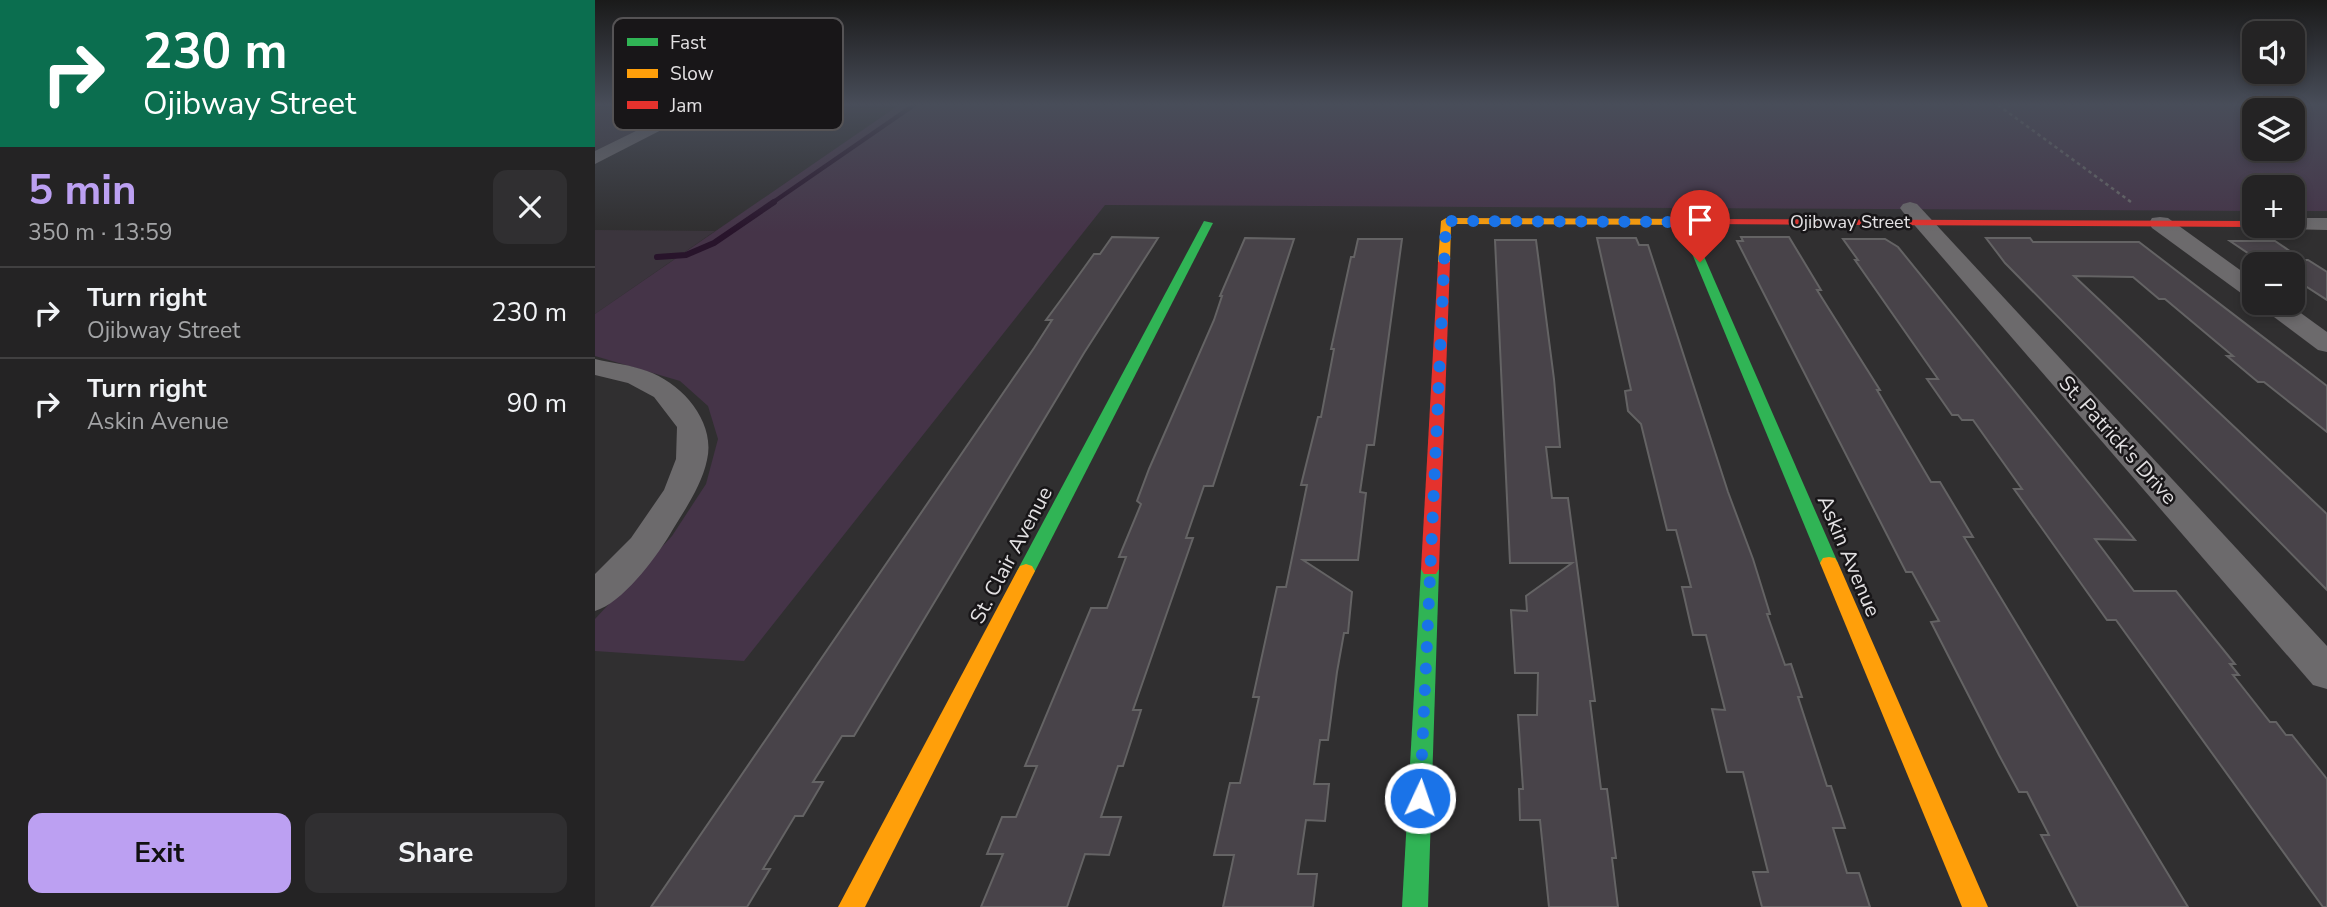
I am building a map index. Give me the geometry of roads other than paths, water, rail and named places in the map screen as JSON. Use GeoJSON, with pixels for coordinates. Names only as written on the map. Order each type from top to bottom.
{"type":"FeatureCollection","features":[{"type":"Feature","properties":{"kind":"street"},"geometry":{"type":"LineString","coordinates":[[595,158],[617,147]]}},
{"type":"Feature","properties":{"kind":"street","name":"Ojibway Street"},"geometry":{"type":"LineString","coordinates":[[1415,907],[1446,221],[1684,222],[1916,215],[2242,224]]}},
{"type":"Feature","properties":{"kind":"street","name":"St. Patrick's Drive"},"geometry":{"type":"LineString","coordinates":[[1916,215],[2327,673]]}},
{"type":"Feature","properties":{"kind":"street","name":"Askin Avenue"},"geometry":{"type":"LineString","coordinates":[[1684,222],[1975,907]]}},
{"type":"Feature","properties":{"kind":"street","name":"St. Clair Avenue"},"geometry":{"type":"LineString","coordinates":[[851,907],[1208,223]]}},
{"type":"Feature","properties":{"kind":"street"},"geometry":{"type":"LineString","coordinates":[[2160,223],[2242,281]]}},
{"type":"Feature","properties":{"kind":"street"},"geometry":{"type":"LineString","coordinates":[[2305,224],[2327,224]]}},
{"type":"Feature","properties":{"kind":"street"},"geometry":{"type":"LineString","coordinates":[[2287,315],[2327,344]]}},
{"type":"Feature","properties":{"kind":"street"},"geometry":{"type":"LineString","coordinates":[[595,367],[638,377],[664,391],[692,426],[692,459],[680,491],[644,547],[595,597]]}},
{"type":"Feature","properties":{"kind":"waterway"},"geometry":{"type":"LineString","coordinates":[[772,203],[853,147]]}},
{"type":"Feature","properties":{"kind":"waterway"},"geometry":{"type":"LineString","coordinates":[[657,257],[686,255],[714,243],[774,202]]}}]}
